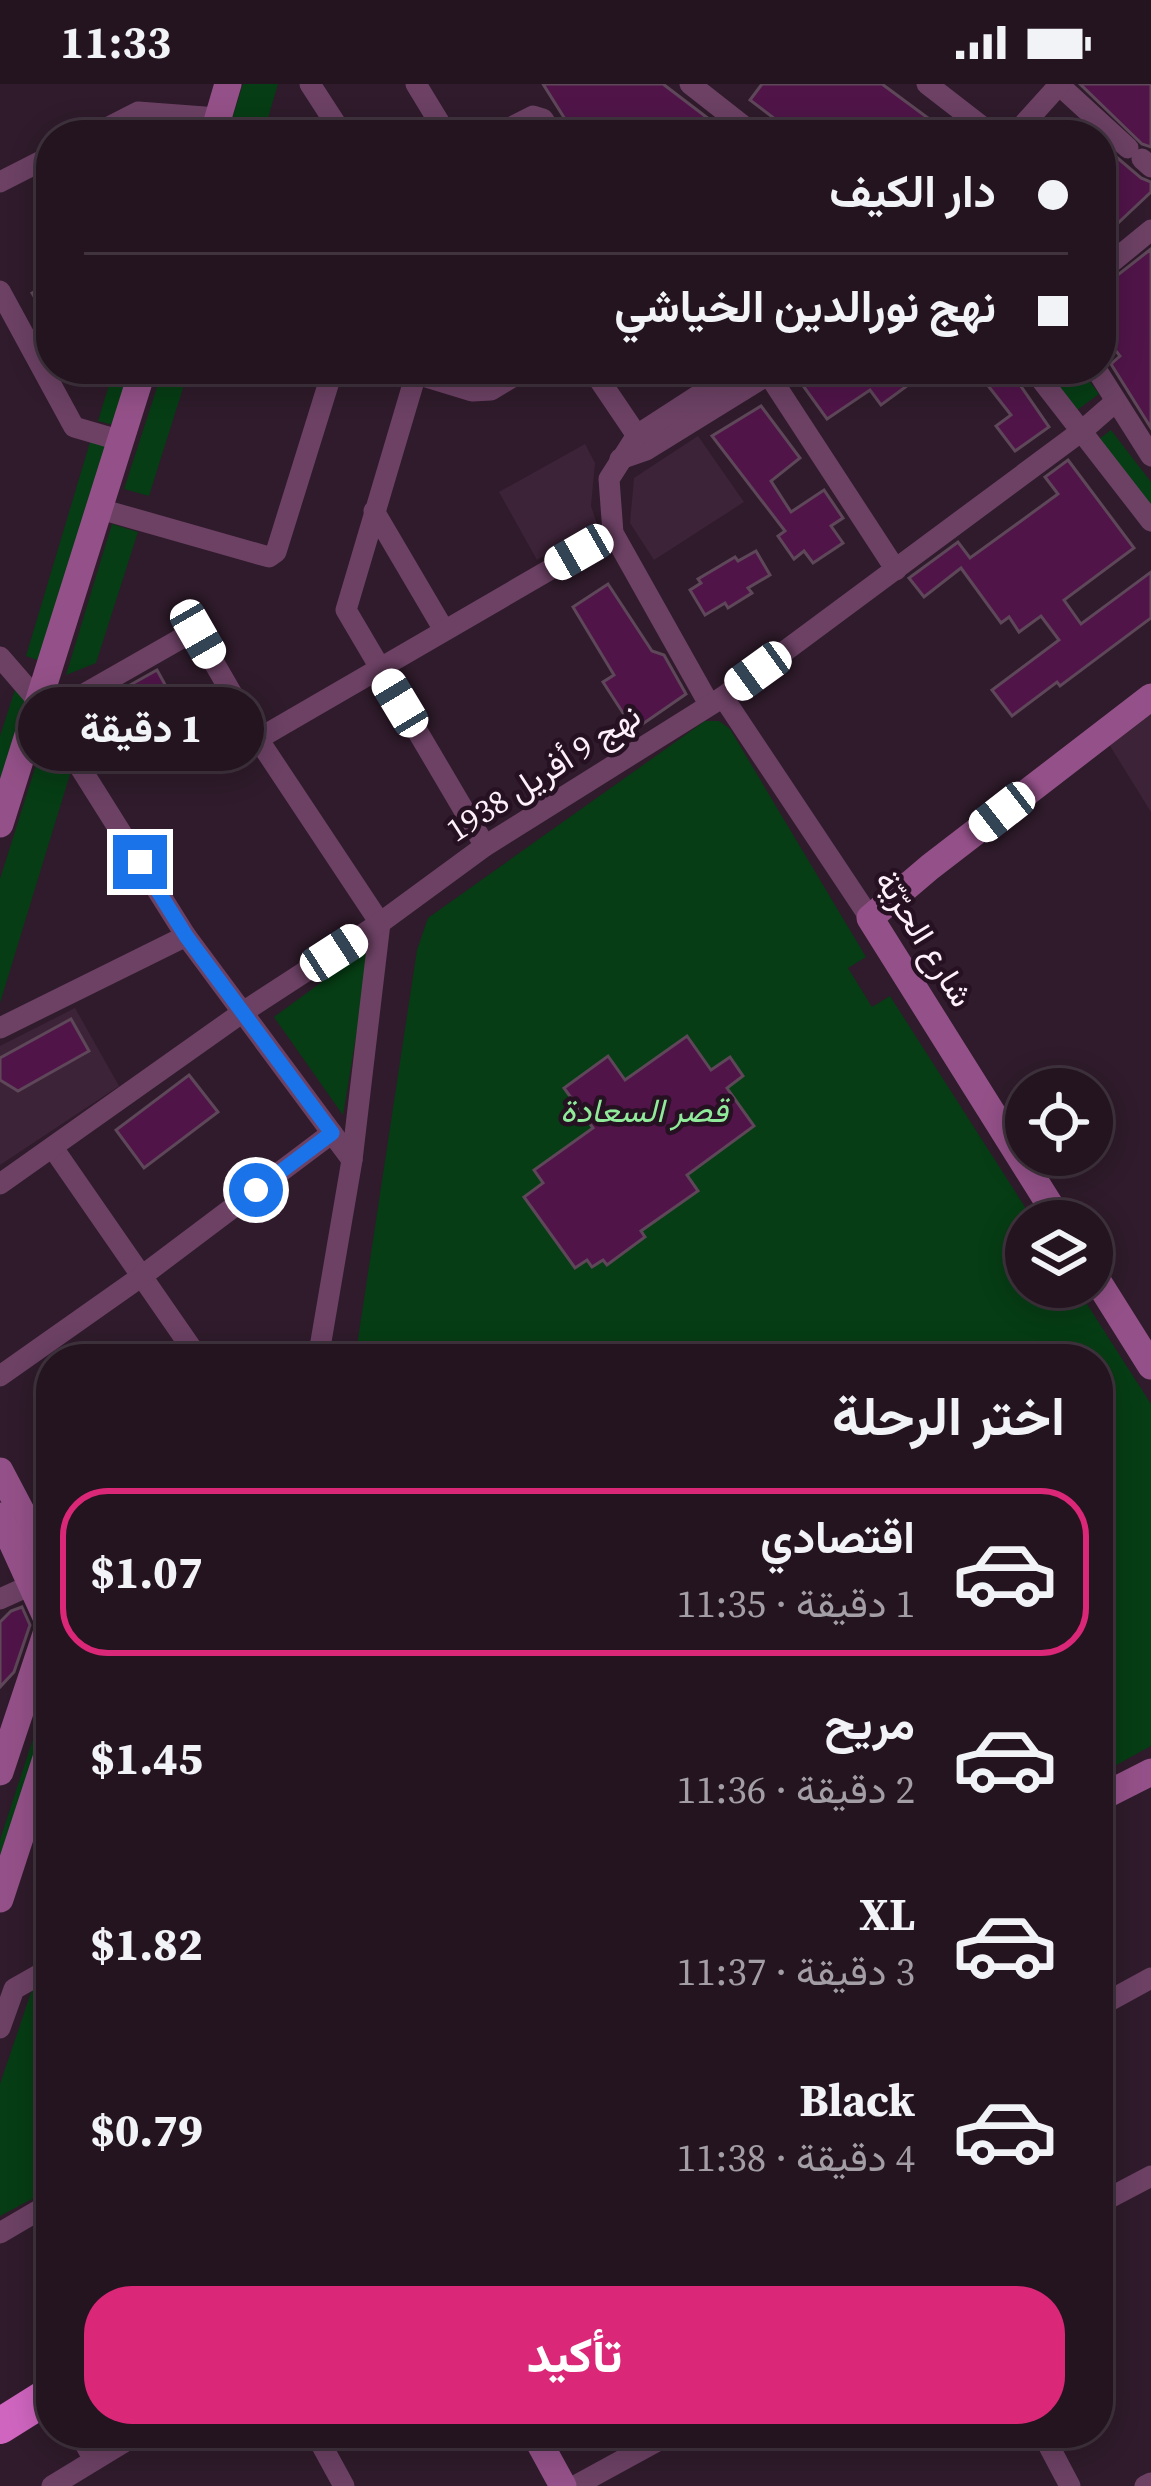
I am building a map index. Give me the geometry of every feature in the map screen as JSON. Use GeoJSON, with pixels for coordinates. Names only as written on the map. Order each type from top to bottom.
{"type":"FeatureCollection","features":[{"type":"Feature","properties":{"kind":"highway"},"geometry":{"type":"LineString","coordinates":[[0,2407],[36,2386]]}},
{"type":"Feature","properties":{"kind":"highway"},"geometry":{"type":"LineString","coordinates":[[0,2426],[36,2403]]}},
{"type":"Feature","properties":{"kind":"main road"},"geometry":{"type":"LineString","coordinates":[[218,120],[228,84]]}},
{"type":"Feature","properties":{"kind":"main road"},"geometry":{"type":"LineString","coordinates":[[0,824],[43,709],[139,384]]}},
{"type":"Feature","properties":{"kind":"main road"},"geometry":{"type":"LineString","coordinates":[[870,918],[1151,697]]}},
{"type":"Feature","properties":{"kind":"main road","name":"شارع الحرّيّة"},"geometry":{"type":"LineString","coordinates":[[870,918],[1047,1200]]}},
{"type":"Feature","properties":{"kind":"main road"},"geometry":{"type":"LineString","coordinates":[[1113,1305],[1151,1366]]}},
{"type":"Feature","properties":{"kind":"main road"},"geometry":{"type":"LineString","coordinates":[[0,1471],[36,1516]]}},
{"type":"Feature","properties":{"kind":"main road"},"geometry":{"type":"LineString","coordinates":[[0,1516],[36,1569]]}},
{"type":"Feature","properties":{"kind":"main road"},"geometry":{"type":"LineString","coordinates":[[0,1772],[36,1682]]}},
{"type":"Feature","properties":{"kind":"main road"},"geometry":{"type":"LineString","coordinates":[[1113,1793],[1148,1780]]}},
{"type":"Feature","properties":{"kind":"main road"},"geometry":{"type":"LineString","coordinates":[[0,1899],[36,1789]]}},
{"type":"Feature","properties":{"kind":"main road"},"geometry":{"type":"LineString","coordinates":[[542,2448],[563,2486]]}},
{"type":"Feature","properties":{"kind":"street"},"geometry":{"type":"LineString","coordinates":[[310,84],[333,120]]}},
{"type":"Feature","properties":{"kind":"street"},"geometry":{"type":"LineString","coordinates":[[416,84],[438,120]]}},
{"type":"Feature","properties":{"kind":"street"},"geometry":{"type":"LineString","coordinates":[[689,84],[736,120]]}},
{"type":"Feature","properties":{"kind":"street"},"geometry":{"type":"LineString","coordinates":[[927,84],[974,120]]}},
{"type":"Feature","properties":{"kind":"street"},"geometry":{"type":"LineString","coordinates":[[1027,120],[1059,84],[1098,120]]}},
{"type":"Feature","properties":{"kind":"street"},"geometry":{"type":"LineString","coordinates":[[122,120],[138,112],[183,120]]}},
{"type":"Feature","properties":{"kind":"street"},"geometry":{"type":"LineString","coordinates":[[1116,136],[1140,158]]}},
{"type":"Feature","properties":{"kind":"street"},"geometry":{"type":"LineString","coordinates":[[0,182],[36,167]]}},
{"type":"Feature","properties":{"kind":"street"},"geometry":{"type":"LineString","coordinates":[[1116,259],[1151,230]]}},
{"type":"Feature","properties":{"kind":"street"},"geometry":{"type":"LineString","coordinates":[[0,291],[36,357]]}},
{"type":"Feature","properties":{"kind":"street"},"geometry":{"type":"LineString","coordinates":[[51,384],[74,427],[122,441]]}},
{"type":"Feature","properties":{"kind":"street"},"geometry":{"type":"LineString","coordinates":[[100,509],[269,557],[276,552],[328,384]]}},
{"type":"Feature","properties":{"kind":"street"},"geometry":{"type":"LineString","coordinates":[[405,384],[346,610],[485,846]]}},
{"type":"Feature","properties":{"kind":"street"},"geometry":{"type":"LineString","coordinates":[[455,384],[482,391],[496,384]]}},
{"type":"Feature","properties":{"kind":"street"},"geometry":{"type":"LineString","coordinates":[[602,384],[641,443]]}},
{"type":"Feature","properties":{"kind":"street"},"geometry":{"type":"LineString","coordinates":[[258,739],[613,533],[609,478],[620,459],[719,384]]}},
{"type":"Feature","properties":{"kind":"street"},"geometry":{"type":"LineString","coordinates":[[641,443],[746,384]]}},
{"type":"Feature","properties":{"kind":"street"},"geometry":{"type":"LineString","coordinates":[[775,384],[896,570]]}},
{"type":"Feature","properties":{"kind":"street"},"geometry":{"type":"LineString","coordinates":[[1045,384],[1151,521]]}},
{"type":"Feature","properties":{"kind":"street"},"geometry":{"type":"LineString","coordinates":[[1104,384],[1151,456]]}},
{"type":"Feature","properties":{"kind":"street","name":"نهج 9 أفريل 1938"},"geometry":{"type":"LineString","coordinates":[[0,1184],[485,846],[716,700],[1114,403]]}},
{"type":"Feature","properties":{"kind":"street"},"geometry":{"type":"LineString","coordinates":[[374,511],[444,630]]}},
{"type":"Feature","properties":{"kind":"street","name":"شارع الحرّيّة"},"geometry":{"type":"LineString","coordinates":[[613,533],[716,700],[870,918]]}},
{"type":"Feature","properties":{"kind":"street"},"geometry":{"type":"LineString","coordinates":[[43,709],[198,634],[258,739],[380,923],[352,1160],[321,1344]]}},
{"type":"Feature","properties":{"kind":"street"},"geometry":{"type":"LineString","coordinates":[[0,657],[43,709],[186,936],[352,1160]]}},
{"type":"Feature","properties":{"kind":"street"},"geometry":{"type":"LineString","coordinates":[[0,1028],[186,936]]}},
{"type":"Feature","properties":{"kind":"street"},"geometry":{"type":"LineString","coordinates":[[45,1344],[332,1133]]}},
{"type":"Feature","properties":{"kind":"street"},"geometry":{"type":"LineString","coordinates":[[53,1148],[189,1344]]}},
{"type":"Feature","properties":{"kind":"street"},"geometry":{"type":"LineString","coordinates":[[0,1376],[36,1351]]}},
{"type":"Feature","properties":{"kind":"street"},"geometry":{"type":"LineString","coordinates":[[0,1599],[36,1579]]}},
{"type":"Feature","properties":{"kind":"street"},"geometry":{"type":"LineString","coordinates":[[0,2029],[14,1989],[36,1977]]}},
{"type":"Feature","properties":{"kind":"street"},"geometry":{"type":"LineString","coordinates":[[1113,1999],[1151,1978]]}},
{"type":"Feature","properties":{"kind":"street"},"geometry":{"type":"LineString","coordinates":[[1113,2196],[1151,2176]]}},
{"type":"Feature","properties":{"kind":"street"},"geometry":{"type":"LineString","coordinates":[[0,2234],[36,2212]]}},
{"type":"Feature","properties":{"kind":"street"},"geometry":{"type":"LineString","coordinates":[[87,2448],[94,2460]]}},
{"type":"Feature","properties":{"kind":"street"},"geometry":{"type":"LineString","coordinates":[[52,2486],[114,2448]]}},
{"type":"Feature","properties":{"kind":"street"},"geometry":{"type":"LineString","coordinates":[[323,2448],[344,2486]]}},
{"type":"Feature","properties":{"kind":"street"},"geometry":{"type":"LineString","coordinates":[[575,2486],[645,2448]]}},
{"type":"Feature","properties":{"kind":"street"},"geometry":{"type":"LineString","coordinates":[[1050,2448],[1070,2486]]}},
{"type":"Feature","properties":{"kind":"shaded area"},"geometry":{"type":"Polygon","coordinates":[[[698,436],[744,502],[654,560],[630,523],[634,478],[698,436]]]}},
{"type":"Feature","properties":{"kind":"shaded area"},"geometry":{"type":"Polygon","coordinates":[[[585,444],[595,463],[591,506],[598,527],[537,560],[499,492],[585,444]]]}},
{"type":"Feature","properties":{"kind":"shaded area"},"geometry":{"type":"Polygon","coordinates":[[[1151,707],[1151,812],[1107,741],[1151,707]]]}},
{"type":"Feature","properties":{"kind":"shaded area"},"geometry":{"type":"Polygon","coordinates":[[[75,1008],[119,1086],[0,1165],[0,1046],[75,1008]]]}},
{"type":"Feature","properties":{"kind":"green space"},"geometry":{"type":"Polygon","coordinates":[[[243,84],[278,84],[267,120],[232,120],[243,84]]]}},
{"type":"Feature","properties":{"kind":"green space"},"geometry":{"type":"Polygon","coordinates":[[[109,384],[126,384],[114,425],[98,421],[109,384]]]}},
{"type":"Feature","properties":{"kind":"green space"},"geometry":{"type":"Polygon","coordinates":[[[158,384],[184,384],[149,496],[124,489],[158,384]]]}},
{"type":"Feature","properties":{"kind":"green space"},"geometry":{"type":"Polygon","coordinates":[[[1051,384],[1091,384],[1099,394],[1073,413],[1051,384]]]}},
{"type":"Feature","properties":{"kind":"green space"},"geometry":{"type":"Polygon","coordinates":[[[1111,430],[1151,482],[1151,510],[1098,440],[1111,430]]]}},
{"type":"Feature","properties":{"kind":"green space"},"geometry":{"type":"Polygon","coordinates":[[[91,439],[108,444],[43,662],[26,656],[91,439]]]}},
{"type":"Feature","properties":{"kind":"green space"},"geometry":{"type":"Polygon","coordinates":[[[112,524],[138,532],[96,663],[66,675],[112,524]]]}},
{"type":"Feature","properties":{"kind":"green space"},"geometry":{"type":"Polygon","coordinates":[[[16,687],[30,704],[0,798],[0,736],[16,687]]]}},
{"type":"Feature","properties":{"kind":"green space","name":"قصر السعادة"},"geometry":{"type":"Polygon","coordinates":[[[705,721],[719,721],[730,729],[866,957],[848,968],[872,1007],[890,996],[1021,1200],[1005,1200],[1005,1308],[1089,1308],[1113,1344],[357,1344],[417,950],[428,918],[705,721]]]}},
{"type":"Feature","properties":{"kind":"green space"},"geometry":{"type":"Polygon","coordinates":[[[37,762],[71,771],[0,1003],[0,879],[37,762]]]}},
{"type":"Feature","properties":{"kind":"green space"},"geometry":{"type":"Polygon","coordinates":[[[371,946],[343,1115],[274,1017],[371,946]]]}},
{"type":"Feature","properties":{"kind":"green space","name":"قصر السعادة"},"geometry":{"type":"Polygon","coordinates":[[[1113,1345],[1151,1404],[1151,1746],[1113,1767],[1113,1345]]]}},
{"type":"Feature","properties":{"kind":"green space"},"geometry":{"type":"Polygon","coordinates":[[[36,1730],[36,1782],[0,1873],[0,1840],[36,1730]]]}},
{"type":"Feature","properties":{"kind":"green space"},"geometry":{"type":"Polygon","coordinates":[[[36,1985],[36,2197],[0,2216],[0,2084],[36,1985]]]}},
{"type":"Feature","properties":{"kind":"building"},"geometry":{"type":"Polygon","coordinates":[[[543,84],[663,84],[710,120],[566,120],[543,84]]]}},
{"type":"Feature","properties":{"kind":"building"},"geometry":{"type":"Polygon","coordinates":[[[762,84],[882,84],[931,120],[776,120],[750,100],[762,84]]]}},
{"type":"Feature","properties":{"kind":"building"},"geometry":{"type":"Polygon","coordinates":[[[1080,84],[1151,84],[1151,147],[1142,144],[1080,84]]]}},
{"type":"Feature","properties":{"kind":"building"},"geometry":{"type":"Polygon","coordinates":[[[1116,157],[1151,182],[1151,192],[1116,225],[1116,157]]]}},
{"type":"Feature","properties":{"kind":"building"},"geometry":{"type":"Polygon","coordinates":[[[1151,249],[1151,428],[1116,372],[1120,356],[1116,351],[1116,276],[1151,249]]]}},
{"type":"Feature","properties":{"kind":"building"},"geometry":{"type":"Polygon","coordinates":[[[802,384],[910,384],[881,405],[870,390],[827,419],[802,384]]]}},
{"type":"Feature","properties":{"kind":"building"},"geometry":{"type":"Polygon","coordinates":[[[987,384],[1019,384],[1049,427],[1015,451],[996,426],[1011,415],[987,384]]]}},
{"type":"Feature","properties":{"kind":"building"},"geometry":{"type":"Polygon","coordinates":[[[761,406],[800,458],[771,481],[791,512],[824,490],[843,518],[831,526],[843,543],[813,563],[804,551],[794,559],[778,536],[785,531],[712,436],[761,406]]]}},
{"type":"Feature","properties":{"kind":"building"},"geometry":{"type":"Polygon","coordinates":[[[1068,460],[1134,548],[1064,600],[1081,624],[1151,572],[1151,618],[1012,716],[992,690],[1059,640],[1041,616],[1019,632],[1009,617],[1001,623],[961,568],[924,597],[909,578],[958,542],[970,558],[1058,494],[1045,477],[1068,460]]]}},
{"type":"Feature","properties":{"kind":"building"},"geometry":{"type":"Polygon","coordinates":[[[756,551],[770,575],[728,608],[725,603],[705,615],[690,590],[701,583],[698,579],[735,557],[738,561],[756,551]]]}},
{"type":"Feature","properties":{"kind":"building"},"geometry":{"type":"Polygon","coordinates":[[[608,584],[652,651],[664,655],[686,694],[634,730],[603,682],[614,675],[573,607],[608,584]]]}},
{"type":"Feature","properties":{"kind":"building"},"geometry":{"type":"Polygon","coordinates":[[[157,670],[179,710],[128,739],[105,699],[157,670]]]}},
{"type":"Feature","properties":{"kind":"building"},"geometry":{"type":"Polygon","coordinates":[[[71,1019],[89,1051],[18,1091],[0,1080],[0,1058],[71,1019]]]}},
{"type":"Feature","properties":{"kind":"building"},"geometry":{"type":"Polygon","coordinates":[[[687,1036],[711,1070],[730,1057],[743,1076],[727,1088],[754,1126],[687,1175],[698,1191],[641,1231],[645,1237],[607,1265],[603,1260],[592,1267],[587,1260],[575,1268],[524,1197],[543,1183],[534,1170],[593,1128],[564,1088],[608,1056],[625,1080],[687,1036]]]}},
{"type":"Feature","properties":{"kind":"building"},"geometry":{"type":"Polygon","coordinates":[[[189,1075],[218,1112],[144,1168],[116,1130],[189,1075]]]}},
{"type":"Feature","properties":{"kind":"building"},"geometry":{"type":"Polygon","coordinates":[[[22,1607],[30,1625],[14,1672],[0,1687],[0,1622],[22,1607]]]}},
{"type":"Feature","properties":{"kind":"route"},"geometry":{"type":"LineString","coordinates":[[140,862],[186,936],[332,1133],[256,1190]]}}]}
